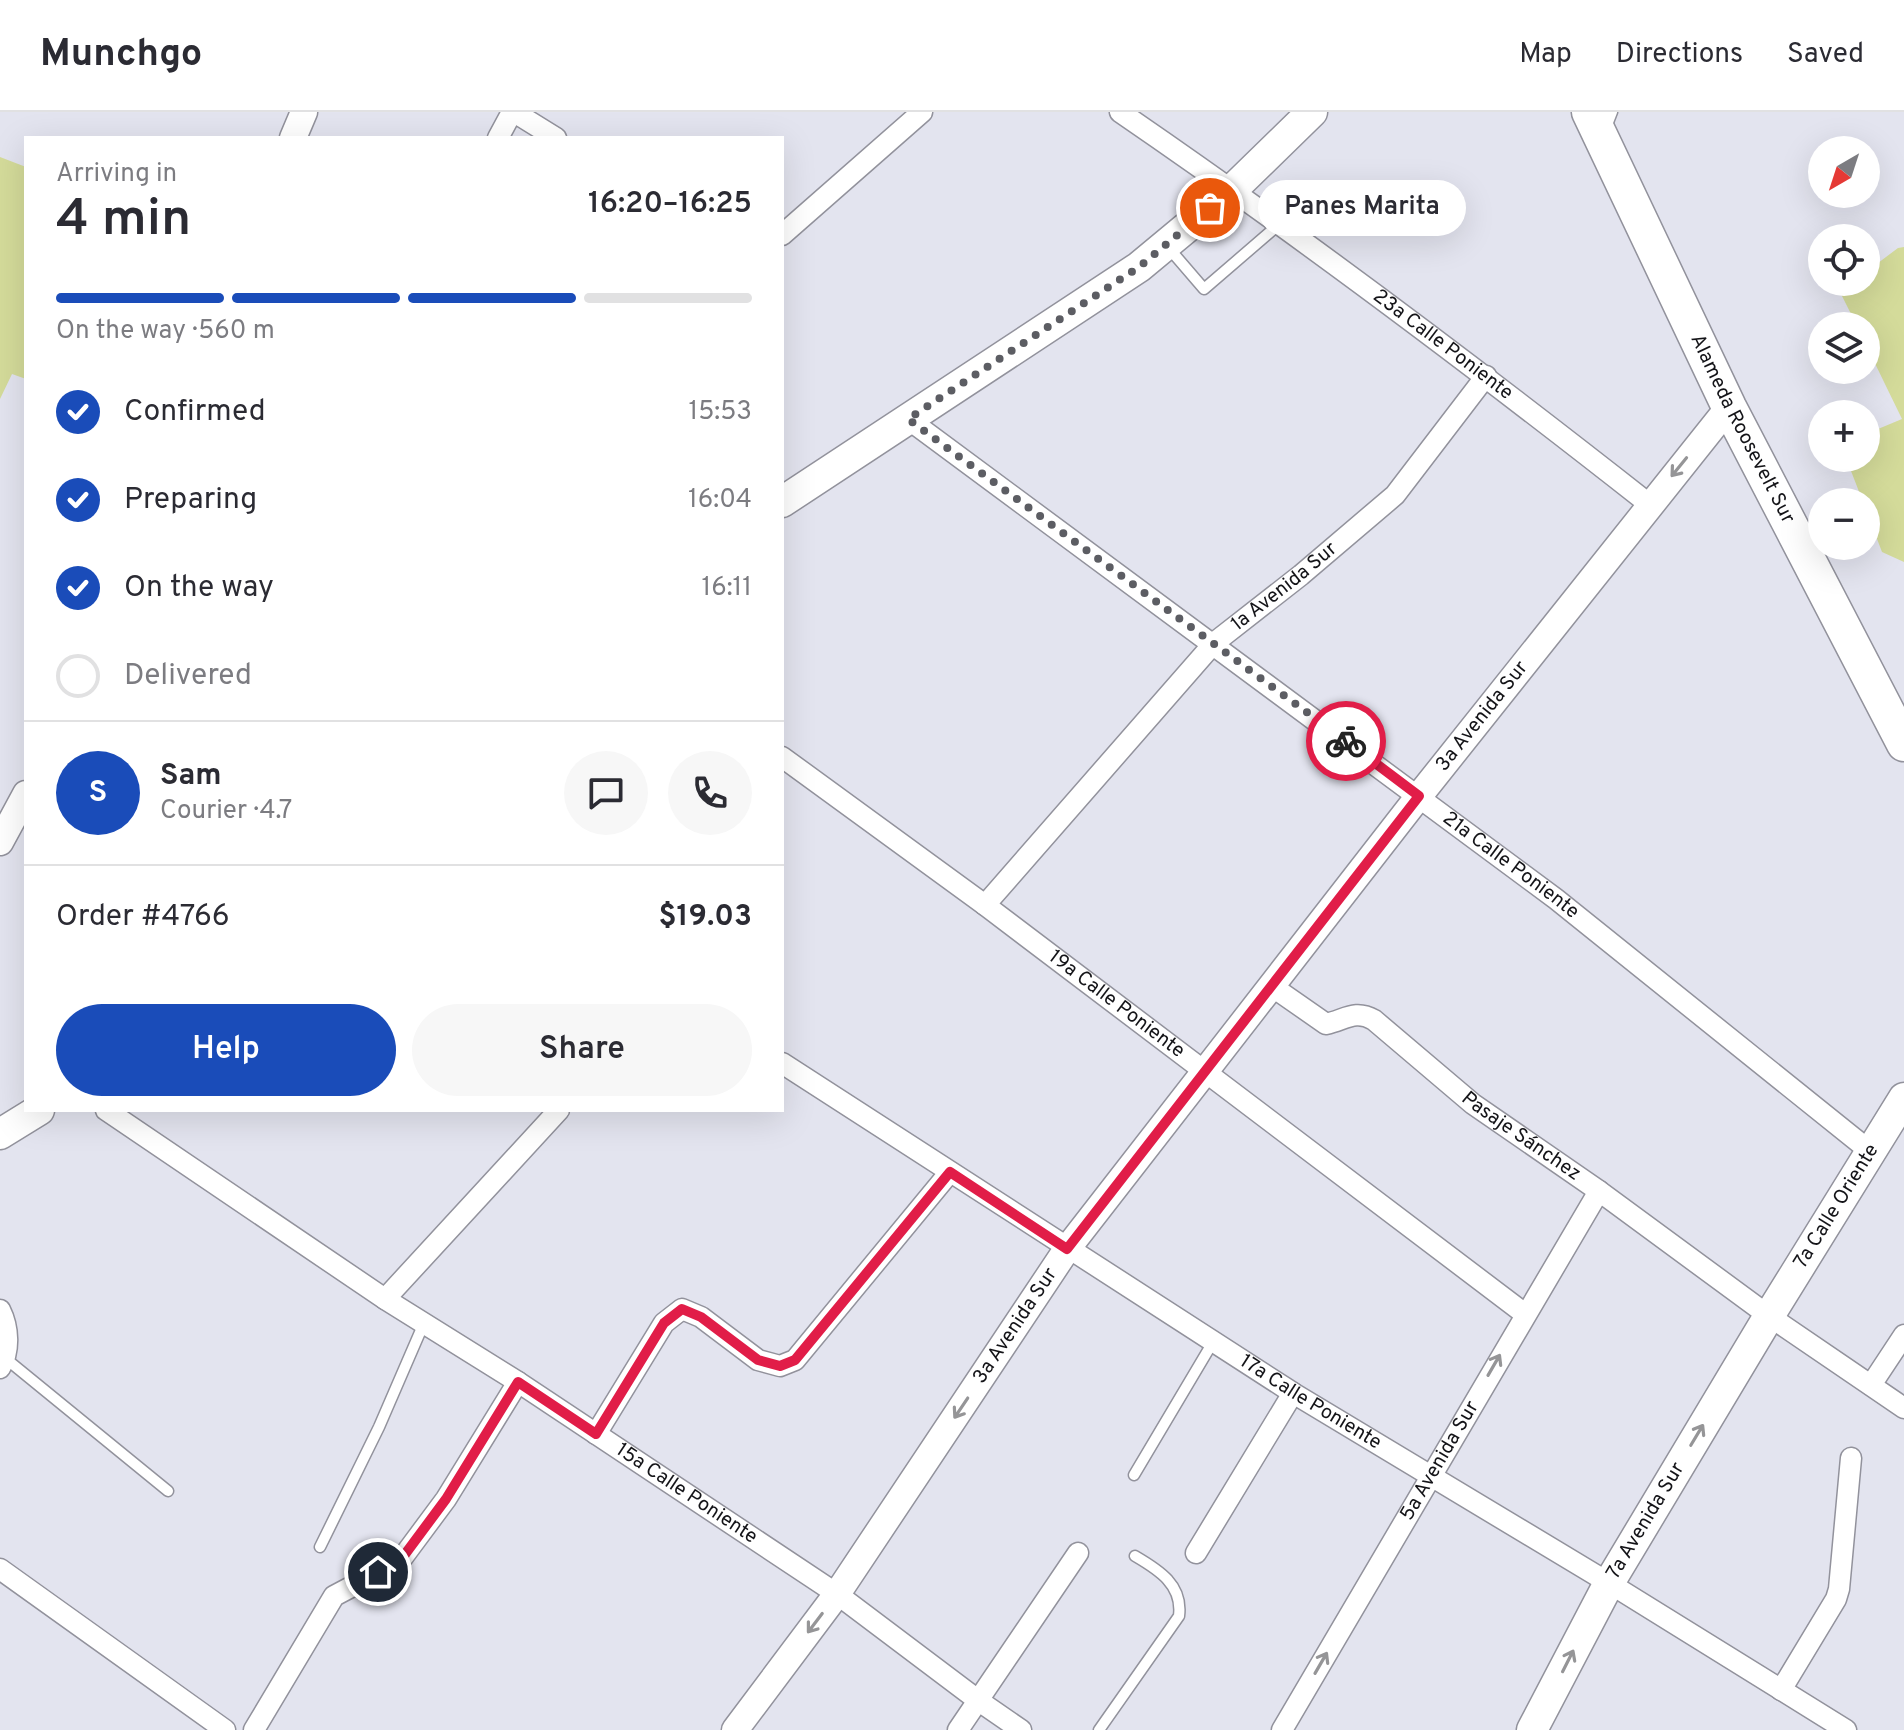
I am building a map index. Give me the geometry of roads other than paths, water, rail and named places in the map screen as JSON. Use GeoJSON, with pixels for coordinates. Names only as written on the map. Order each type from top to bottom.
{"type":"FeatureCollection","features":[{"type":"Feature","properties":{"kind":"highway","name":"Alameda Roosevelt Sur"},"geometry":{"type":"LineString","coordinates":[[1601,121],[1729,407],[1904,744]]}},
{"type":"Feature","properties":{"kind":"main road"},"geometry":{"type":"LineString","coordinates":[[784,501],[1139,267],[1271,158],[1312,112]]}},
{"type":"Feature","properties":{"kind":"main road","name":"7a Calle Oriente"},"geometry":{"type":"LineString","coordinates":[[1769,1316],[1904,1098]]}},
{"type":"Feature","properties":{"kind":"main road"},"geometry":{"type":"LineString","coordinates":[[0,1134],[36,1112]]}},
{"type":"Feature","properties":{"kind":"main road","name":"7a Avenida Sur"},"geometry":{"type":"LineString","coordinates":[[1532,1730],[1609,1583],[1769,1316]]}},
{"type":"Feature","properties":{"kind":"street"},"geometry":{"type":"LineString","coordinates":[[294,136],[304,112]]}},
{"type":"Feature","properties":{"kind":"street"},"geometry":{"type":"LineString","coordinates":[[499,136],[513,112],[553,136]]}},
{"type":"Feature","properties":{"kind":"street"},"geometry":{"type":"LineString","coordinates":[[784,233],[922,112]]}},
{"type":"Feature","properties":{"kind":"street","name":"23a Calle Poniente"},"geometry":{"type":"LineString","coordinates":[[1120,112],[1233,189],[1486,376],[1649,504]]}},
{"type":"Feature","properties":{"kind":"street","name":"1a Avenida Sur"},"geometry":{"type":"LineString","coordinates":[[985,905],[1214,643],[1301,575],[1395,495],[1486,376]]}},
{"type":"Feature","properties":{"kind":"street","name":"3a Avenida Sur"},"geometry":{"type":"LineString","coordinates":[[735,1730],[837,1594],[1067,1249],[1203,1070],[1729,407]]}},
{"type":"Feature","properties":{"kind":"street","name":"21a Calle Poniente"},"geometry":{"type":"LineString","coordinates":[[908,419],[1214,643],[1568,909],[1871,1152]]}},
{"type":"Feature","properties":{"kind":"street","name":"19a Calle Poniente"},"geometry":{"type":"LineString","coordinates":[[784,758],[985,905],[1525,1314]]}},
{"type":"Feature","properties":{"kind":"street"},"geometry":{"type":"LineString","coordinates":[[0,842],[24,798]]}},
{"type":"Feature","properties":{"kind":"street","name":"Pasaje Sánchez"},"geometry":{"type":"LineString","coordinates":[[1270,985],[1319,1022],[1332,1023],[1353,1014],[1364,1014],[1374,1020],[1473,1104],[1599,1191],[1769,1316],[1904,1408]]}},
{"type":"Feature","properties":{"kind":"street","name":"17a Calle Poniente"},"geometry":{"type":"LineString","coordinates":[[784,1064],[1293,1393],[1846,1730]]}},
{"type":"Feature","properties":{"kind":"street","name":"15a Calle Poniente"},"geometry":{"type":"LineString","coordinates":[[109,1112],[385,1299],[518,1382],[837,1594],[1021,1730]]}},
{"type":"Feature","properties":{"kind":"street"},"geometry":{"type":"LineString","coordinates":[[385,1299],[557,1112]]}},
{"type":"Feature","properties":{"kind":"street"},"geometry":{"type":"LineString","coordinates":[[596,1434],[664,1323],[682,1309],[701,1317],[758,1360],[780,1366],[795,1360],[950,1172]]}},
{"type":"Feature","properties":{"kind":"street","name":"5a Avenida Sur"},"geometry":{"type":"LineString","coordinates":[[1282,1730],[1599,1191]]}},
{"type":"Feature","properties":{"kind":"street"},"geometry":{"type":"LineString","coordinates":[[0,1310],[7,1340],[3,1363]]}},
{"type":"Feature","properties":{"kind":"street"},"geometry":{"type":"LineString","coordinates":[[1871,1385],[1904,1335]]}},
{"type":"Feature","properties":{"kind":"street"},"geometry":{"type":"LineString","coordinates":[[254,1730],[334,1596],[400,1561],[446,1499],[518,1382]]}},
{"type":"Feature","properties":{"kind":"street"},"geometry":{"type":"LineString","coordinates":[[1196,1553],[1293,1393]]}},
{"type":"Feature","properties":{"kind":"street"},"geometry":{"type":"LineString","coordinates":[[1781,1690],[1836,1599],[1851,1458]]}},
{"type":"Feature","properties":{"kind":"street"},"geometry":{"type":"LineString","coordinates":[[958,1730],[1078,1553]]}},
{"type":"Feature","properties":{"kind":"street"},"geometry":{"type":"LineString","coordinates":[[0,1569],[225,1730]]}},
{"type":"Feature","properties":{"kind":"lane"},"geometry":{"type":"LineString","coordinates":[[1166,245],[1204,289],[1298,208]]}},
{"type":"Feature","properties":{"kind":"lane"},"geometry":{"type":"LineString","coordinates":[[320,1547],[379,1427],[424,1323]]}},
{"type":"Feature","properties":{"kind":"lane"},"geometry":{"type":"LineString","coordinates":[[1134,1475],[1213,1342]]}},
{"type":"Feature","properties":{"kind":"lane"},"geometry":{"type":"LineString","coordinates":[[3,1363],[168,1491]]}},
{"type":"Feature","properties":{"kind":"lane"},"geometry":{"type":"LineString","coordinates":[[1099,1730],[1179,1616],[1180,1604],[1174,1588],[1160,1571],[1135,1556]]}},
{"type":"Feature","properties":{"kind":"place","name":"Panes Marita"},"geometry":{"type":"Point","coordinates":[1210,208]}}]}
